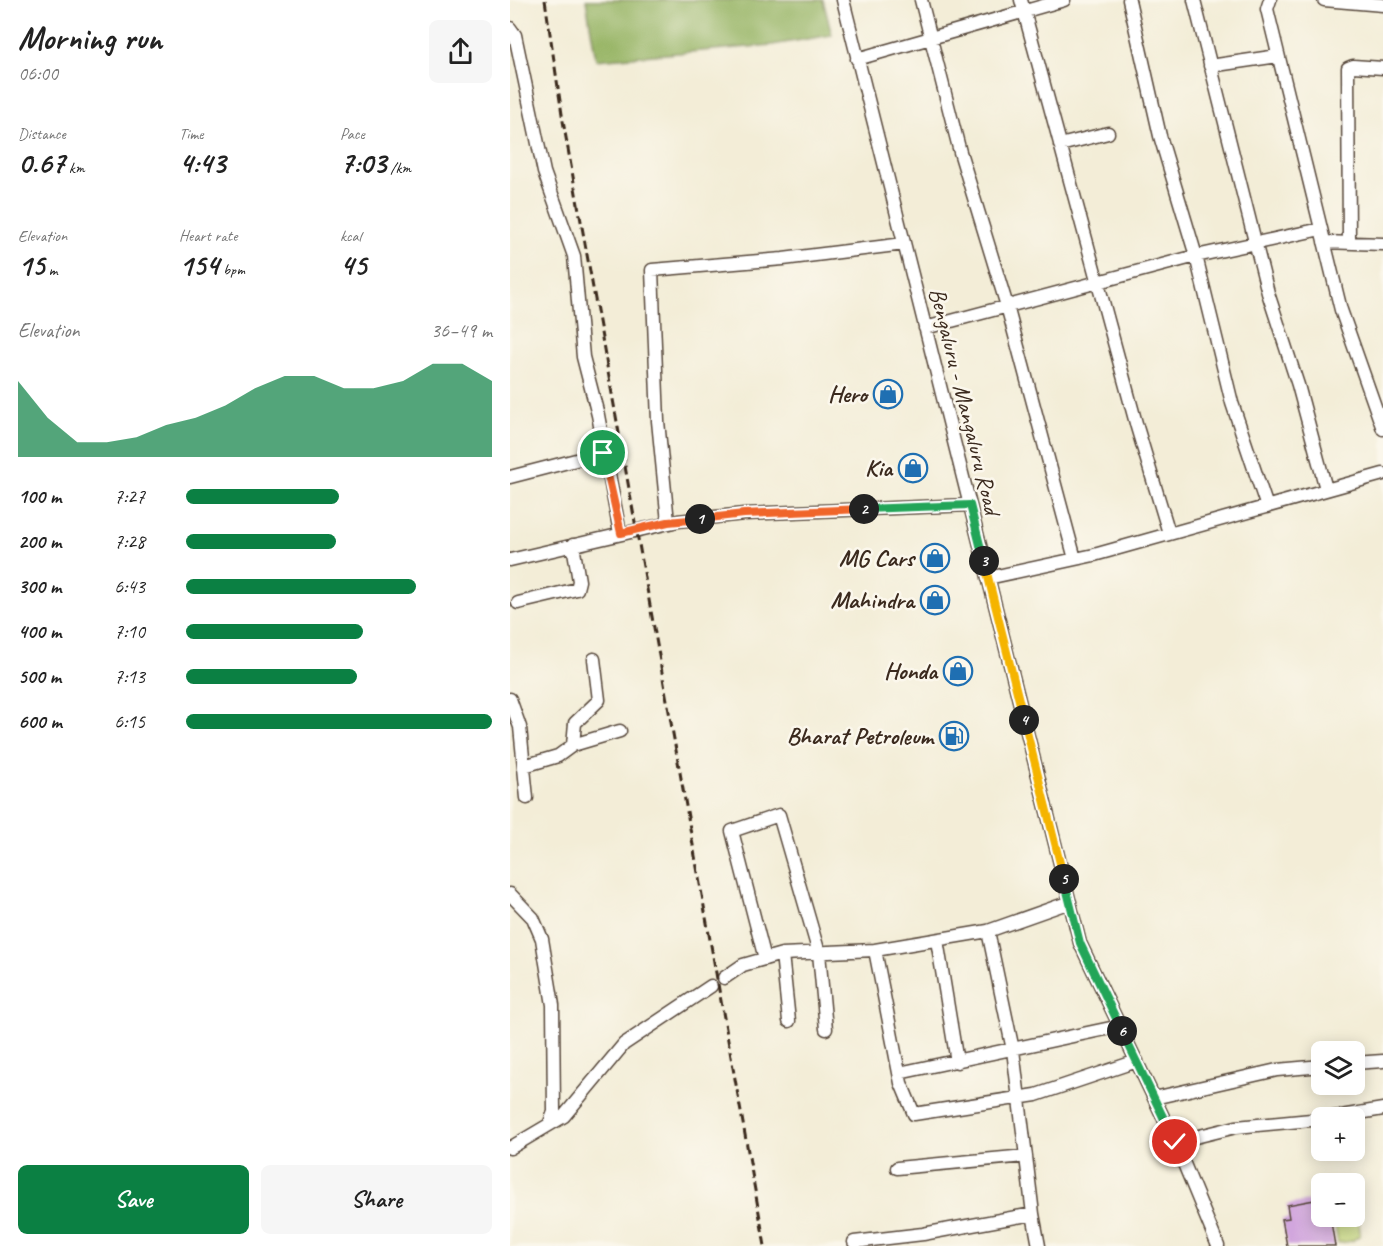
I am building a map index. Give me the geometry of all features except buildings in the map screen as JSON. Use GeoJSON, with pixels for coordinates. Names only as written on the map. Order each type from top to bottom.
{"type":"FeatureCollection","features":[{"type":"Feature","properties":{"kind":"street","name":"Bengaluru - Mangaluru Road"},"geometry":{"type":"LineString","coordinates":[[843,0],[1080,943],[1175,1142],[1218,1246]]}},
{"type":"Feature","properties":{"kind":"street"},"geometry":{"type":"LineString","coordinates":[[921,0],[960,152],[1006,306],[1075,559]]}},
{"type":"Feature","properties":{"kind":"street"},"geometry":{"type":"LineString","coordinates":[[857,59],[931,37],[1022,5],[1064,0]]}},
{"type":"Feature","properties":{"kind":"street"},"geometry":{"type":"LineString","coordinates":[[1129,0],[1160,136],[1196,256],[1232,404],[1267,507]]}},
{"type":"Feature","properties":{"kind":"street"},"geometry":{"type":"LineString","coordinates":[[1194,0],[1256,244],[1326,489]]}},
{"type":"Feature","properties":{"kind":"street"},"geometry":{"type":"LineString","coordinates":[[1270,0],[1267,9],[1341,310],[1383,429]]}},
{"type":"Feature","properties":{"kind":"street"},"geometry":{"type":"LineString","coordinates":[[1324,0],[1383,5]]}},
{"type":"Feature","properties":{"kind":"street"},"geometry":{"type":"LineString","coordinates":[[1022,5],[1169,533]]}},
{"type":"Feature","properties":{"kind":"street"},"geometry":{"type":"LineString","coordinates":[[510,28],[515,36],[544,172],[574,256],[583,357],[598,415],[603,453],[621,533]]}},
{"type":"Feature","properties":{"kind":"street"},"geometry":{"type":"LineString","coordinates":[[1210,66],[1278,56]]}},
{"type":"Feature","properties":{"kind":"street"},"geometry":{"type":"LineString","coordinates":[[1350,243],[1348,71],[1353,66],[1383,68]]}},
{"type":"Feature","properties":{"kind":"street"},"geometry":{"type":"LineString","coordinates":[[1060,146],[1108,133]]}},
{"type":"Feature","properties":{"kind":"street"},"geometry":{"type":"LineString","coordinates":[[925,328],[1196,256],[1321,229]]}},
{"type":"Feature","properties":{"kind":"street"},"geometry":{"type":"LineString","coordinates":[[1324,242],[1383,244]]}},
{"type":"Feature","properties":{"kind":"street"},"geometry":{"type":"LineString","coordinates":[[668,522],[658,421],[652,270],[783,259],[904,244]]}},
{"type":"Feature","properties":{"kind":"street"},"geometry":{"type":"LineString","coordinates":[[510,477],[603,453]]}},
{"type":"Feature","properties":{"kind":"street"},"geometry":{"type":"LineString","coordinates":[[988,578],[1075,559],[1383,474]]}},
{"type":"Feature","properties":{"kind":"street"},"geometry":{"type":"LineString","coordinates":[[510,560],[668,522],[744,514],[970,505]]}},
{"type":"Feature","properties":{"kind":"street"},"geometry":{"type":"LineString","coordinates":[[518,603],[576,589],[579,581],[573,545]]}},
{"type":"Feature","properties":{"kind":"street"},"geometry":{"type":"LineString","coordinates":[[573,745],[575,723],[599,700],[594,659]]}},
{"type":"Feature","properties":{"kind":"street"},"geometry":{"type":"LineString","coordinates":[[510,699],[520,727],[527,798]]}},
{"type":"Feature","properties":{"kind":"street"},"geometry":{"type":"LineString","coordinates":[[524,766],[558,756],[573,745],[620,731]]}},
{"type":"Feature","properties":{"kind":"street"},"geometry":{"type":"LineString","coordinates":[[765,959],[732,831],[779,815],[819,953],[826,1029]]}},
{"type":"Feature","properties":{"kind":"street"},"geometry":{"type":"LineString","coordinates":[[510,894],[533,918],[542,939],[553,1005],[554,1112],[549,1125]]}},
{"type":"Feature","properties":{"kind":"street"},"geometry":{"type":"LineString","coordinates":[[724,978],[743,965],[782,954],[875,950],[988,931],[1070,903]]}},
{"type":"Feature","properties":{"kind":"street"},"geometry":{"type":"LineString","coordinates":[[988,931],[1021,1097],[1026,1156],[1039,1246]]}},
{"type":"Feature","properties":{"kind":"street"},"geometry":{"type":"LineString","coordinates":[[937,940],[957,1062]]}},
{"type":"Feature","properties":{"kind":"street"},"geometry":{"type":"LineString","coordinates":[[875,950],[899,1073],[915,1115],[1036,1095],[1137,1061]]}},
{"type":"Feature","properties":{"kind":"street"},"geometry":{"type":"LineString","coordinates":[[782,954],[789,1021]]}},
{"type":"Feature","properties":{"kind":"street"},"geometry":{"type":"LineString","coordinates":[[510,1148],[564,1116],[624,1044],[711,986]]}},
{"type":"Feature","properties":{"kind":"street"},"geometry":{"type":"LineString","coordinates":[[899,1073],[1120,1026]]}},
{"type":"Feature","properties":{"kind":"street"},"geometry":{"type":"LineString","coordinates":[[1365,1062],[1383,1061]]}},
{"type":"Feature","properties":{"kind":"street"},"geometry":{"type":"LineString","coordinates":[[1154,1098],[1277,1070],[1311,1067]]}},
{"type":"Feature","properties":{"kind":"street"},"geometry":{"type":"LineString","coordinates":[[1365,1112],[1383,1109]]}},
{"type":"Feature","properties":{"kind":"street"},"geometry":{"type":"LineString","coordinates":[[1175,1142],[1236,1127],[1311,1120]]}},
{"type":"Feature","properties":{"kind":"street"},"geometry":{"type":"LineString","coordinates":[[897,1168],[1026,1156]]}},
{"type":"Feature","properties":{"kind":"street"},"geometry":{"type":"LineString","coordinates":[[854,1242],[923,1234],[1034,1214]]}},
{"type":"Feature","properties":{"kind":"green space"},"geometry":{"type":"Polygon","coordinates":[[[586,0],[823,0],[832,35],[772,45],[596,60],[586,0]]]}},
{"type":"Feature","properties":{"kind":"green space"},"geometry":{"type":"Polygon","coordinates":[[[1336,1227],[1359,1227],[1360,1235],[1352,1241],[1338,1243],[1336,1227]]]}},
{"type":"Feature","properties":{"kind":"railway"},"geometry":{"type":"LineString","coordinates":[[545,0],[563,121],[765,1246]]}},
{"type":"Feature","properties":{"kind":"place","name":"Hero"},"geometry":{"type":"Point","coordinates":[888,394]}},
{"type":"Feature","properties":{"kind":"place","name":"Kia"},"geometry":{"type":"Point","coordinates":[913,468]}},
{"type":"Feature","properties":{"kind":"place","name":"MG Cars"},"geometry":{"type":"Point","coordinates":[935,558]}},
{"type":"Feature","properties":{"kind":"place","name":"Mahindra"},"geometry":{"type":"Point","coordinates":[935,600]}},
{"type":"Feature","properties":{"kind":"place","name":"Honda"},"geometry":{"type":"Point","coordinates":[958,671]}},
{"type":"Feature","properties":{"kind":"place","name":"Bharat Petroleum"},"geometry":{"type":"Point","coordinates":[954,736]}},
{"type":"Feature","properties":{"kind":"route"},"geometry":{"type":"LineString","coordinates":[[603,453],[621,533],[668,522],[744,514],[970,505],[1080,943],[1175,1142]]}}]}
